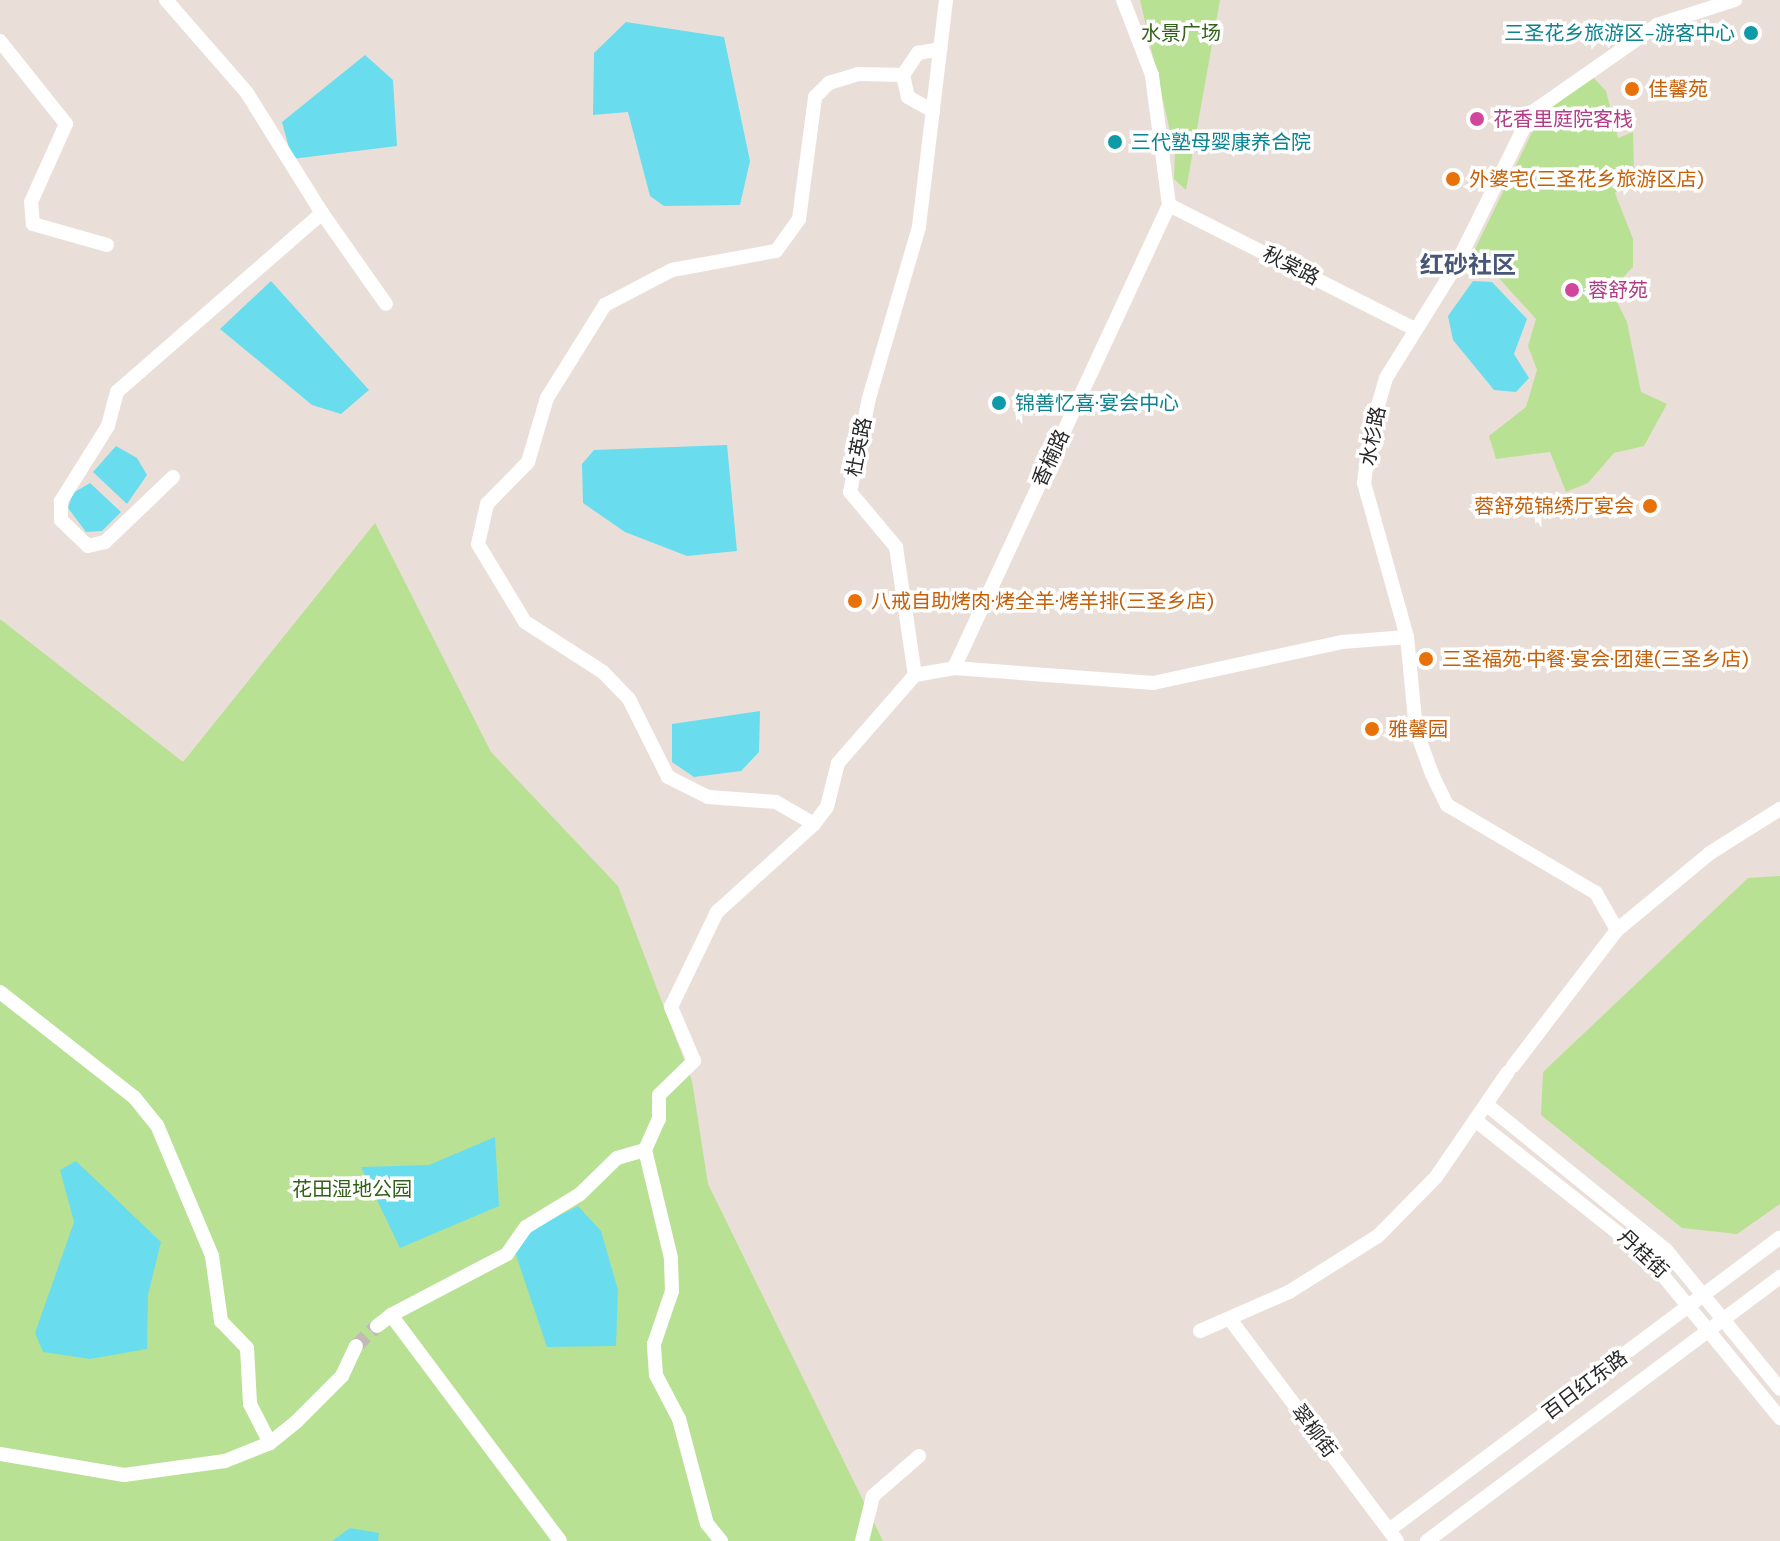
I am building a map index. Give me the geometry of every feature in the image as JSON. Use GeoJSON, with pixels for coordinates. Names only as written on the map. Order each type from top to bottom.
{"type":"FeatureCollection","features":[{"type":"Feature","properties":{"kind":"street"},"geometry":{"type":"LineString","coordinates":[[166,0],[247,93],[322,213],[386,304]]}},
{"type":"Feature","properties":{"kind":"street","name":"杜英路"},"geometry":{"type":"LineString","coordinates":[[915,675],[896,547],[850,492],[869,398],[919,227],[946,0]]}},
{"type":"Feature","properties":{"kind":"street"},"geometry":{"type":"LineString","coordinates":[[1123,0],[1152,75],[1169,205]]}},
{"type":"Feature","properties":{"kind":"street","name":"水杉路"},"geometry":{"type":"LineString","coordinates":[[1617,930],[1596,893],[1447,805],[1416,730],[1407,637],[1364,483],[1386,378],[1413,328],[1455,267],[1531,113],[1657,25],[1735,0]]}},
{"type":"Feature","properties":{"kind":"street"},"geometry":{"type":"LineString","coordinates":[[0,41],[66,124],[31,202],[33,224],[107,245]]}},
{"type":"Feature","properties":{"kind":"street"},"geometry":{"type":"LineString","coordinates":[[933,111],[908,97],[903,75],[918,53],[941,49]]}},
{"type":"Feature","properties":{"kind":"street"},"geometry":{"type":"LineString","coordinates":[[814,824],[776,802],[708,797],[668,777],[629,699],[603,672],[525,622],[478,544],[487,504],[528,462],[547,398],[605,305],[672,270],[776,251],[799,219],[815,97],[858,74],[903,75]]}},
{"type":"Feature","properties":{"kind":"street","name":"秋棠路"},"geometry":{"type":"LineString","coordinates":[[1169,205],[1413,328]]}},
{"type":"Feature","properties":{"kind":"street","name":"香楠路"},"geometry":{"type":"LineString","coordinates":[[954,668],[1169,205]]}},
{"type":"Feature","properties":{"kind":"street"},"geometry":{"type":"LineString","coordinates":[[173,477],[105,542],[88,546],[61,520],[61,501],[108,426],[117,392],[322,213]]}},
{"type":"Feature","properties":{"kind":"street"},"geometry":{"type":"LineString","coordinates":[[721,1541],[707,1524],[679,1419],[656,1375],[654,1344],[672,1291],[671,1258],[645,1150],[659,1119],[659,1095],[694,1061],[671,1007],[717,912],[814,824],[827,807],[838,763],[915,675],[954,668],[1153,683],[1342,642],[1407,637]]}},
{"type":"Feature","properties":{"kind":"street"},"geometry":{"type":"LineString","coordinates":[[1200,1331],[1232,1322],[1378,1236],[1436,1177],[1510,1069],[1617,930],[1780,809]]}},
{"type":"Feature","properties":{"kind":"street"},"geometry":{"type":"LineString","coordinates":[[1766,817],[1780,828]]}},
{"type":"Feature","properties":{"kind":"street"},"geometry":{"type":"LineString","coordinates":[[0,992],[134,1097],[157,1125],[212,1256],[221,1321],[247,1348],[250,1404],[270,1443]]}},
{"type":"Feature","properties":{"kind":"street","name":"丹桂街"},"geometry":{"type":"LineString","coordinates":[[1487,1105],[1666,1250],[1708,1293],[1780,1389]]}},
{"type":"Feature","properties":{"kind":"street","name":"丹桂街"},"geometry":{"type":"LineString","coordinates":[[1475,1120],[1637,1246],[1693,1304],[1780,1418]]}},
{"type":"Feature","properties":{"kind":"street"},"geometry":{"type":"LineString","coordinates":[[377,1326],[391,1315],[507,1254],[526,1227],[580,1194],[617,1158],[645,1150]]}},
{"type":"Feature","properties":{"kind":"street","name":"百日红东路"},"geometry":{"type":"LineString","coordinates":[[1393,1536],[1780,1238]]}},
{"type":"Feature","properties":{"kind":"street","name":"百日红东路"},"geometry":{"type":"LineString","coordinates":[[1427,1541],[1780,1277]]}},
{"type":"Feature","properties":{"kind":"street"},"geometry":{"type":"LineString","coordinates":[[391,1315],[560,1541]]}},
{"type":"Feature","properties":{"kind":"street","name":"翠柳街"},"geometry":{"type":"LineString","coordinates":[[1232,1322],[1393,1536]]}},
{"type":"Feature","properties":{"kind":"street"},"geometry":{"type":"LineString","coordinates":[[0,1454],[124,1475],[182,1471],[270,1443],[342,1376],[356,1346]]}},
{"type":"Feature","properties":{"kind":"street"},"geometry":{"type":"LineString","coordinates":[[862,1541],[873,1496],[919,1456]]}},
{"type":"Feature","properties":{"kind":"green space","name":"水景广场"},"geometry":{"type":"Polygon","coordinates":[[[1140,0],[1220,0],[1186,190],[1174,179],[1175,153],[1140,0]]]}},
{"type":"Feature","properties":{"kind":"green space"},"geometry":{"type":"Polygon","coordinates":[[[1594,78],[1606,91],[1618,138],[1633,132],[1634,172],[1615,193],[1633,239],[1633,267],[1611,290],[1627,322],[1641,392],[1667,404],[1644,446],[1614,453],[1588,483],[1566,492],[1550,452],[1496,459],[1489,436],[1526,407],[1537,370],[1528,346],[1536,319],[1474,251],[1542,112],[1594,78]]]}},
{"type":"Feature","properties":{"kind":"green space","name":"花田湿地公园"},"geometry":{"type":"Polygon","coordinates":[[[375,523],[491,752],[618,886],[692,1081],[708,1184],[883,1541],[0,1541],[0,619],[183,762],[375,523]]]}},
{"type":"Feature","properties":{"kind":"green space"},"geometry":{"type":"Polygon","coordinates":[[[1780,876],[1780,1204],[1737,1234],[1682,1228],[1541,1115],[1543,1072],[1748,878],[1780,876]]]}},
{"type":"Feature","properties":{"kind":"water"},"geometry":{"type":"Polygon","coordinates":[[[626,22],[724,37],[750,161],[740,205],[664,206],[650,196],[628,112],[593,115],[594,53],[626,22]]]}},
{"type":"Feature","properties":{"kind":"water"},"geometry":{"type":"Polygon","coordinates":[[[365,55],[393,80],[397,146],[292,159],[282,122],[365,55]]]}},
{"type":"Feature","properties":{"kind":"water"},"geometry":{"type":"Polygon","coordinates":[[[271,281],[369,390],[341,414],[312,405],[220,329],[271,281]]]}},
{"type":"Feature","properties":{"kind":"water"},"geometry":{"type":"Polygon","coordinates":[[[1473,281],[1492,282],[1527,319],[1514,354],[1529,378],[1516,392],[1494,390],[1453,340],[1448,316],[1473,281]]]}},
{"type":"Feature","properties":{"kind":"water"},"geometry":{"type":"Polygon","coordinates":[[[727,445],[737,551],[687,556],[625,532],[583,503],[582,464],[594,450],[727,445]]]}},
{"type":"Feature","properties":{"kind":"water"},"geometry":{"type":"Polygon","coordinates":[[[116,446],[137,458],[147,475],[127,504],[93,472],[116,446]]]}},
{"type":"Feature","properties":{"kind":"water"},"geometry":{"type":"Polygon","coordinates":[[[90,483],[121,512],[102,531],[86,532],[68,508],[73,493],[90,483]]]}},
{"type":"Feature","properties":{"kind":"water"},"geometry":{"type":"Polygon","coordinates":[[[760,711],[759,752],[741,771],[694,777],[672,762],[672,724],[760,711]]]}},
{"type":"Feature","properties":{"kind":"water"},"geometry":{"type":"Polygon","coordinates":[[[495,1137],[499,1206],[400,1248],[361,1167],[429,1165],[495,1137]]]}},
{"type":"Feature","properties":{"kind":"water"},"geometry":{"type":"Polygon","coordinates":[[[76,1161],[161,1242],[148,1295],[147,1349],[90,1359],[43,1352],[35,1333],[74,1222],[60,1170],[76,1161]]]}},
{"type":"Feature","properties":{"kind":"water"},"geometry":{"type":"Polygon","coordinates":[[[578,1206],[601,1231],[618,1290],[616,1346],[547,1347],[514,1249],[529,1231],[578,1206]]]}},
{"type":"Feature","properties":{"kind":"water"},"geometry":{"type":"Polygon","coordinates":[[[350,1528],[379,1533],[378,1541],[332,1541],[350,1528]]]}},
{"type":"Feature","properties":{"kind":"tunnel"},"geometry":{"type":"LineString","coordinates":[[356,1346],[377,1326]]}},
{"type":"Feature","properties":{"kind":"place","name":"三圣花乡旅游区-游客中心"},"geometry":{"type":"Point","coordinates":[1751,33]}},
{"type":"Feature","properties":{"kind":"place","name":"佳馨苑"},"geometry":{"type":"Point","coordinates":[1632,89]}},
{"type":"Feature","properties":{"kind":"place","name":"花香里庭院客栈"},"geometry":{"type":"Point","coordinates":[1477,119]}},
{"type":"Feature","properties":{"kind":"place","name":"三代塾母婴康养合院"},"geometry":{"type":"Point","coordinates":[1115,142]}},
{"type":"Feature","properties":{"kind":"place","name":"外婆宅(三圣花乡旅游区店)"},"geometry":{"type":"Point","coordinates":[1453,179]}},
{"type":"Feature","properties":{"kind":"place","name":"蓉舒苑"},"geometry":{"type":"Point","coordinates":[1572,290]}},
{"type":"Feature","properties":{"kind":"place","name":"锦善忆喜·宴会中心"},"geometry":{"type":"Point","coordinates":[999,403]}},
{"type":"Feature","properties":{"kind":"place","name":"蓉舒苑锦绣厅宴会"},"geometry":{"type":"Point","coordinates":[1650,506]}},
{"type":"Feature","properties":{"kind":"place","name":"八戒自助烤肉·烤全羊·烤羊排(三圣乡店)"},"geometry":{"type":"Point","coordinates":[855,601]}},
{"type":"Feature","properties":{"kind":"place","name":"三圣福苑·中餐·宴会·团建(三圣乡店)"},"geometry":{"type":"Point","coordinates":[1426,659]}},
{"type":"Feature","properties":{"kind":"place","name":"雅馨园"},"geometry":{"type":"Point","coordinates":[1372,729]}},
{"type":"Feature","properties":{"kind":"district","name":"红砂社区"},"geometry":{"type":"Point","coordinates":[1468,265]}}]}
